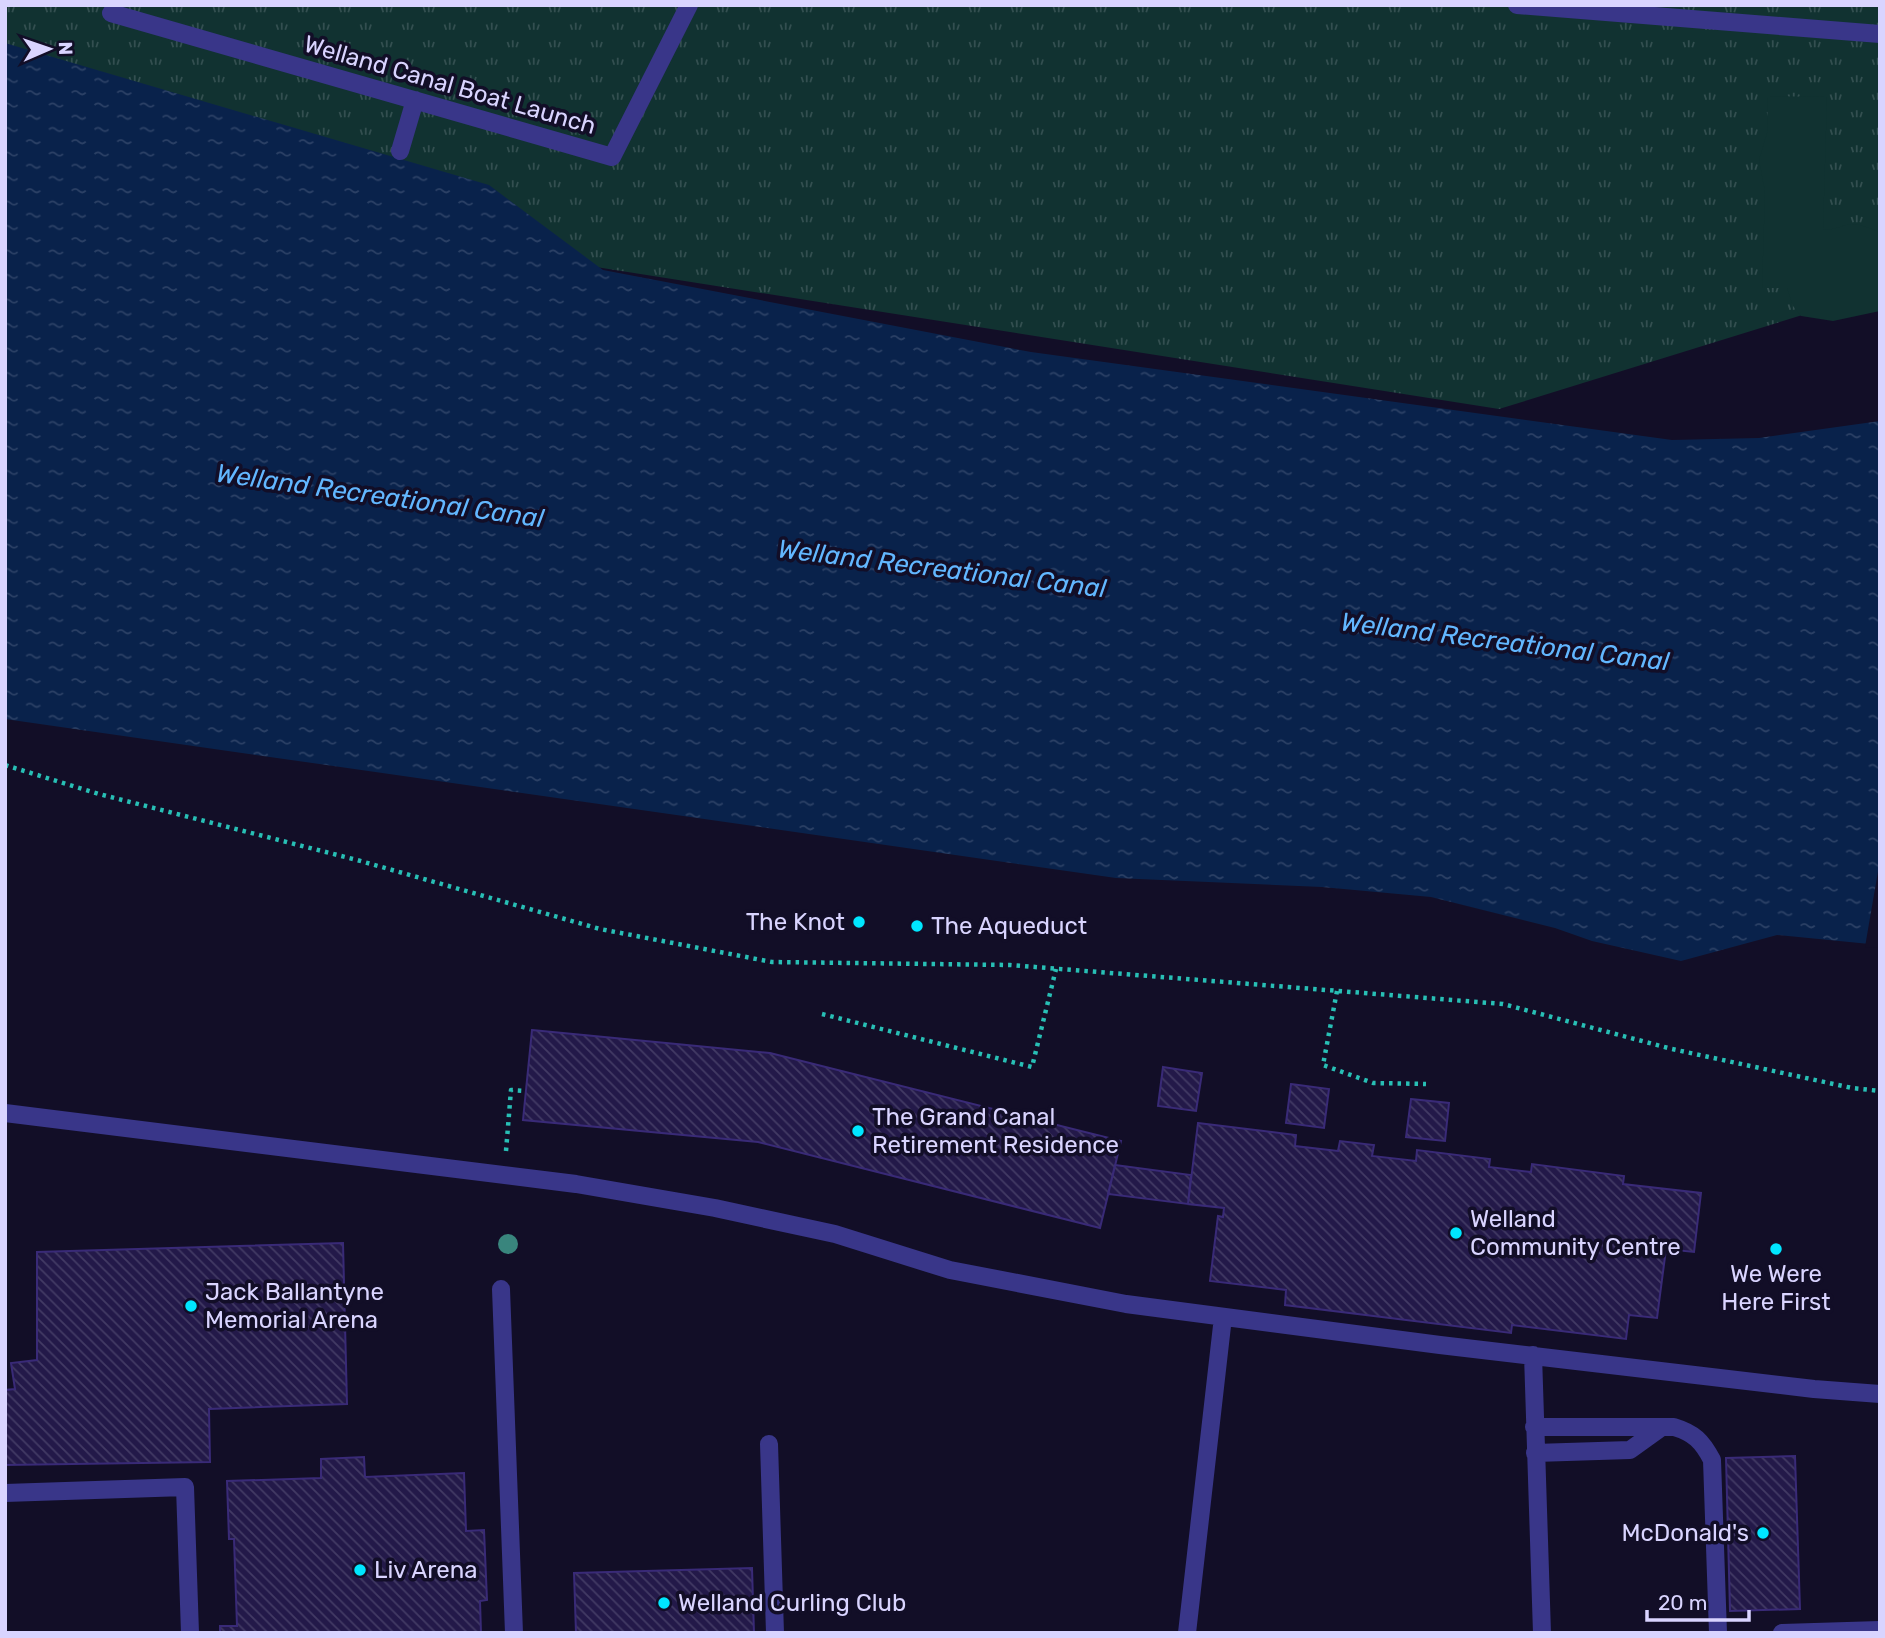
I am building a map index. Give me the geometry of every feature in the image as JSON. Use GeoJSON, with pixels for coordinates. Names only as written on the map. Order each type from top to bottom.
{"type":"FeatureCollection","features":[{"type":"Feature","properties":{"kind":"lane","name":"Welland Canal Boat Launch"},"geometry":{"type":"LineString","coordinates":[[111,13],[612,156],[689,5]]}},
{"type":"Feature","properties":{"kind":"lane"},"geometry":{"type":"LineString","coordinates":[[1517,5],[1880,34]]}},
{"type":"Feature","properties":{"kind":"lane"},"geometry":{"type":"LineString","coordinates":[[400,151],[415,100]]}},
{"type":"Feature","properties":{"kind":"lane"},"geometry":{"type":"LineString","coordinates":[[5,1113],[576,1184],[715,1208],[835,1234],[950,1270],[1126,1304],[1427,1344],[1814,1389],[1880,1394]]}},
{"type":"Feature","properties":{"kind":"lane"},"geometry":{"type":"LineString","coordinates":[[501,1289],[514,1633]]}},
{"type":"Feature","properties":{"kind":"lane"},"geometry":{"type":"LineString","coordinates":[[1187,1633],[1223,1317]]}},
{"type":"Feature","properties":{"kind":"lane"},"geometry":{"type":"LineString","coordinates":[[1534,1355],[1542,1633]]}},
{"type":"Feature","properties":{"kind":"lane"},"geometry":{"type":"LineString","coordinates":[[1534,1427],[1674,1427],[1690,1432],[1703,1443],[1712,1460],[1718,1633]]}},
{"type":"Feature","properties":{"kind":"lane"},"geometry":{"type":"LineString","coordinates":[[1535,1453],[1630,1450],[1662,1427]]}},
{"type":"Feature","properties":{"kind":"lane"},"geometry":{"type":"LineString","coordinates":[[769,1444],[775,1633]]}},
{"type":"Feature","properties":{"kind":"lane"},"geometry":{"type":"LineString","coordinates":[[5,1493],[185,1487],[190,1633]]}},
{"type":"Feature","properties":{"kind":"lane"},"geometry":{"type":"LineString","coordinates":[[1782,1633],[1880,1630]]}},
{"type":"Feature","properties":{"kind":"path"},"geometry":{"type":"LineString","coordinates":[[5,765],[99,794],[357,860],[600,929],[772,962],[1010,965],[1503,1004],[1672,1049],[1852,1088],[1880,1091]]}},
{"type":"Feature","properties":{"kind":"path"},"geometry":{"type":"LineString","coordinates":[[822,1014],[1032,1067],[1056,969]]}},
{"type":"Feature","properties":{"kind":"path"},"geometry":{"type":"LineString","coordinates":[[1337,991],[1323,1065],[1373,1083],[1426,1084]]}},
{"type":"Feature","properties":{"kind":"path"},"geometry":{"type":"LineString","coordinates":[[503,1175],[511,1090],[526,1091]]}},
{"type":"Feature","properties":{"kind":"green space"},"geometry":{"type":"Polygon","coordinates":[[[5,5],[1880,5],[1880,291],[1499,409],[5,174],[5,5]]]}},
{"type":"Feature","properties":{"kind":"green space"},"geometry":{"type":"Polygon","coordinates":[[[1768,96],[1827,97],[1823,229],[1852,224],[1880,232],[1880,311],[1833,321],[1801,316],[1793,306],[1787,288],[1762,288],[1765,192],[1759,160],[1767,133],[1768,96]]]}},
{"type":"Feature","properties":{"kind":"water","name":"Welland Recreational Canal"},"geometry":{"type":"Polygon","coordinates":[[[5,43],[489,185],[603,270],[1031,352],[1672,440],[1759,438],[1880,421],[1880,945],[1777,935],[1681,961],[1592,941],[1555,928],[1431,897],[1322,887],[1116,878],[5,719],[5,43]]]}},
{"type":"Feature","properties":{"kind":"pier"},"geometry":{"type":"Polygon","coordinates":[[[1880,860],[1880,948],[1865,947],[1880,860]]]}},
{"type":"Feature","properties":{"kind":"building","name":"The Grand Canal Retirement Residence"},"geometry":{"type":"Polygon","coordinates":[[[532,1030],[770,1053],[1121,1141],[1100,1228],[758,1142],[523,1120],[532,1030]]]}},
{"type":"Feature","properties":{"kind":"building"},"geometry":{"type":"Polygon","coordinates":[[[1163,1067],[1202,1073],[1196,1111],[1158,1106],[1163,1067]]]}},
{"type":"Feature","properties":{"kind":"building"},"geometry":{"type":"Polygon","coordinates":[[[1291,1084],[1329,1089],[1324,1128],[1286,1123],[1291,1084]]]}},
{"type":"Feature","properties":{"kind":"building"},"geometry":{"type":"Polygon","coordinates":[[[1411,1099],[1449,1103],[1445,1141],[1406,1137],[1411,1099]]]}},
{"type":"Feature","properties":{"kind":"building","name":"Welland Community Centre"},"geometry":{"type":"Polygon","coordinates":[[[1198,1123],[1296,1135],[1295,1146],[1338,1151],[1340,1141],[1374,1145],[1372,1156],[1416,1161],[1417,1150],[1490,1159],[1489,1167],[1531,1172],[1532,1164],[1624,1176],[1623,1184],[1701,1193],[1694,1252],[1666,1249],[1657,1318],[1629,1315],[1626,1339],[1512,1325],[1511,1333],[1285,1305],[1286,1290],[1210,1281],[1218,1216],[1223,1217],[1224,1208],[1188,1204],[1198,1123]]]}},
{"type":"Feature","properties":{"kind":"building"},"geometry":{"type":"Polygon","coordinates":[[[1115,1165],[1191,1175],[1188,1204],[1108,1194],[1115,1165]]]}},
{"type":"Feature","properties":{"kind":"building","name":"Jack Ballantyne Memorial Arena"},"geometry":{"type":"Polygon","coordinates":[[[343,1243],[347,1404],[209,1409],[210,1462],[5,1465],[5,1390],[15,1389],[11,1363],[37,1360],[37,1252],[343,1243]]]}},
{"type":"Feature","properties":{"kind":"building","name":"McDonald's"},"geometry":{"type":"Polygon","coordinates":[[[1795,1456],[1800,1609],[1730,1611],[1726,1458],[1795,1456]]]}},
{"type":"Feature","properties":{"kind":"building","name":"Liv Arena"},"geometry":{"type":"Polygon","coordinates":[[[364,1457],[365,1477],[464,1473],[466,1531],[484,1530],[487,1600],[480,1601],[481,1633],[220,1633],[220,1626],[237,1626],[234,1539],[229,1539],[227,1481],[321,1478],[321,1459],[364,1457]]]}},
{"type":"Feature","properties":{"kind":"building","name":"Welland Curling Club"},"geometry":{"type":"Polygon","coordinates":[[[752,1568],[754,1633],[576,1633],[574,1573],[752,1568]]]}},
{"type":"Feature","properties":{"kind":"place","name":"The Knot"},"geometry":{"type":"Point","coordinates":[859,922]}},
{"type":"Feature","properties":{"kind":"place","name":"The Aqueduct"},"geometry":{"type":"Point","coordinates":[917,926]}},
{"type":"Feature","properties":{"kind":"place","name":"The Grand Canal Retirement Residence"},"geometry":{"type":"Point","coordinates":[858,1131]}},
{"type":"Feature","properties":{"kind":"place","name":"Welland Community Centre"},"geometry":{"type":"Point","coordinates":[1456,1233]}},
{"type":"Feature","properties":{"kind":"place","name":"We Were Here First"},"geometry":{"type":"Point","coordinates":[1776,1249]}},
{"type":"Feature","properties":{"kind":"place","name":"Jack Ballantyne Memorial Arena"},"geometry":{"type":"Point","coordinates":[191,1306]}},
{"type":"Feature","properties":{"kind":"place","name":"McDonald's"},"geometry":{"type":"Point","coordinates":[1763,1533]}},
{"type":"Feature","properties":{"kind":"place","name":"Liv Arena"},"geometry":{"type":"Point","coordinates":[360,1570]}},
{"type":"Feature","properties":{"kind":"place","name":"Welland Curling Club"},"geometry":{"type":"Point","coordinates":[664,1603]}}]}
